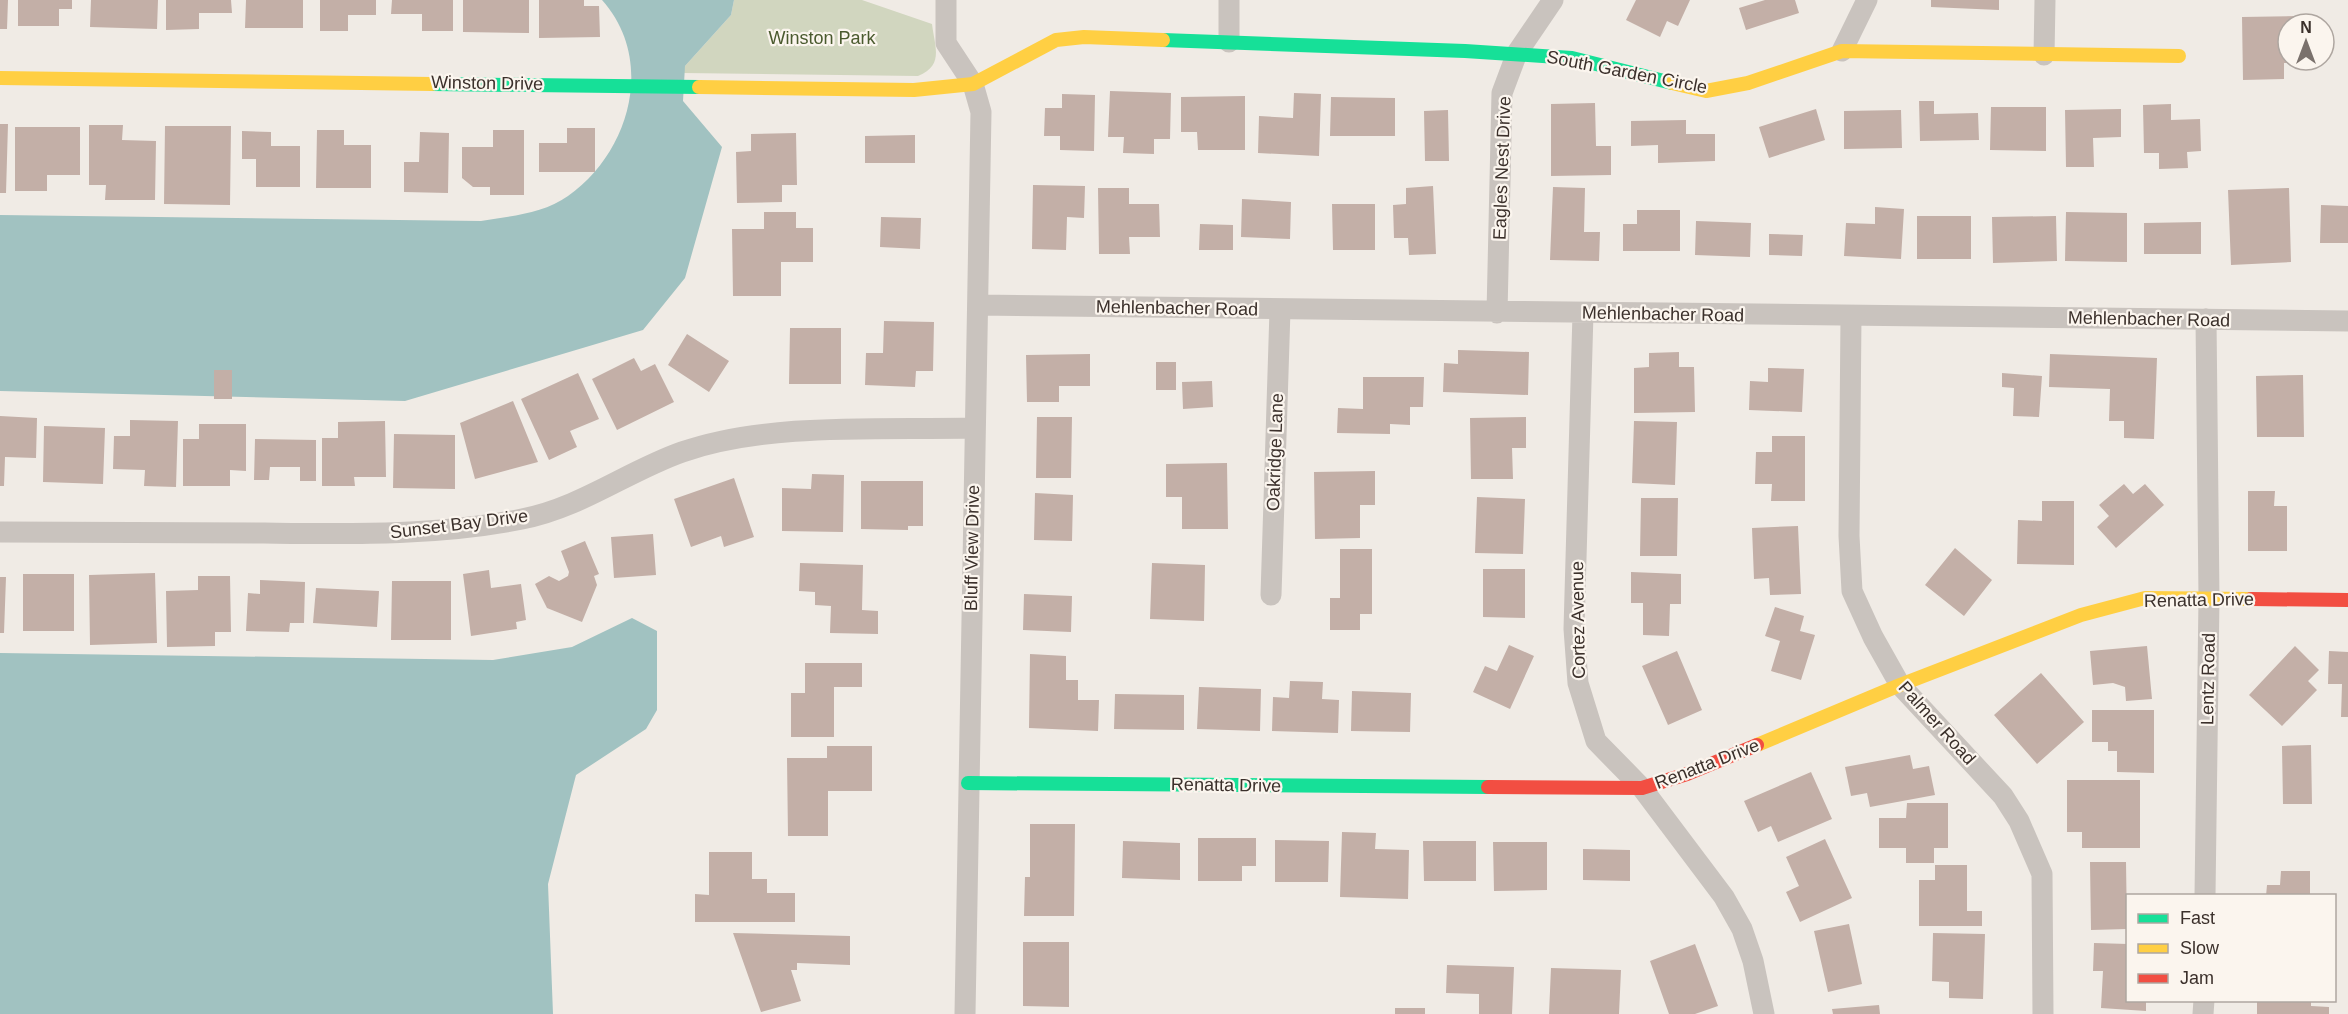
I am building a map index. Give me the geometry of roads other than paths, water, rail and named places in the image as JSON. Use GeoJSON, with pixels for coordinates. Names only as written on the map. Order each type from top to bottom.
{"type":"FeatureCollection","features":[{"type":"Feature","properties":{"kind":"street"},"geometry":{"type":"LineString","coordinates":[[946,0],[945,43],[974,84]]}},
{"type":"Feature","properties":{"kind":"street"},"geometry":{"type":"LineString","coordinates":[[1229,0],[1229,42]]}},
{"type":"Feature","properties":{"kind":"street","name":"Eagles Nest Drive"},"geometry":{"type":"LineString","coordinates":[[1497,313],[1502,93],[1517,54],[1553,0]]}},
{"type":"Feature","properties":{"kind":"street"},"geometry":{"type":"LineString","coordinates":[[1842,51],[1867,0]]}},
{"type":"Feature","properties":{"kind":"street"},"geometry":{"type":"LineString","coordinates":[[2044,55],[2045,0]]}},
{"type":"Feature","properties":{"kind":"street","name":"South Garden Circle"},"geometry":{"type":"LineString","coordinates":[[974,84],[1056,40],[1084,37],[1572,58],[1706,91],[1748,83],[1842,51],[2179,56]]}},
{"type":"Feature","properties":{"kind":"street","name":"Winston Drive"},"geometry":{"type":"LineString","coordinates":[[0,78],[683,85],[914,90],[974,84]]}},
{"type":"Feature","properties":{"kind":"street","name":"Bluff View Drive"},"geometry":{"type":"LineString","coordinates":[[965,1014],[981,112],[974,84]]}},
{"type":"Feature","properties":{"kind":"street","name":"Mehlenbacher Road"},"geometry":{"type":"LineString","coordinates":[[978,305],[1497,313],[2348,321]]}},
{"type":"Feature","properties":{"kind":"street","name":"Oakridge Lane"},"geometry":{"type":"LineString","coordinates":[[1271,596],[1280,310]]}},
{"type":"Feature","properties":{"kind":"street","name":"Cortez Avenue"},"geometry":{"type":"LineString","coordinates":[[1583,313],[1574,629],[1578,684],[1596,741],[1642,789],[1724,897],[1742,929],[1753,961],[1764,1014]]}},
{"type":"Feature","properties":{"kind":"street","name":"Palmer Road"},"geometry":{"type":"LineString","coordinates":[[1851,316],[1849,536],[1852,591],[1873,638],[1900,685],[2003,796],[2019,821],[2042,873],[2043,1014]]}},
{"type":"Feature","properties":{"kind":"street","name":"Lentz Road"},"geometry":{"type":"LineString","coordinates":[[2205,894],[2209,598],[2206,319]]}},
{"type":"Feature","properties":{"kind":"street","name":"Sunset Bay Drive"},"geometry":{"type":"LineString","coordinates":[[0,532],[390,534],[523,519],[601,491],[636,472],[683,452],[749,437],[810,432],[974,428]]}},
{"type":"Feature","properties":{"kind":"street","name":"Renatta Drive"},"geometry":{"type":"LineString","coordinates":[[968,783],[1642,789],[1687,774],[1900,685],[2081,615],[2145,598],[2348,600]]}},
{"type":"Feature","properties":{"kind":"water"},"geometry":{"type":"Polygon","coordinates":[[[602,0],[734,0],[731,15],[685,66],[683,101],[722,147],[685,278],[643,330],[405,401],[0,391],[0,215],[481,221],[548,207],[568,196],[589,178],[607,156],[620,131],[629,104],[631,77],[628,50],[619,24],[602,0]]]}},
{"type":"Feature","properties":{"kind":"water"},"geometry":{"type":"Polygon","coordinates":[[[632,618],[657,631],[657,710],[646,729],[576,775],[548,884],[553,1014],[0,1014],[0,653],[493,660],[572,647],[632,618]]]}},
{"type":"Feature","properties":{"kind":"park label","name":"Winston Park"},"geometry":{"type":"Point","coordinates":[822,38]}}]}
